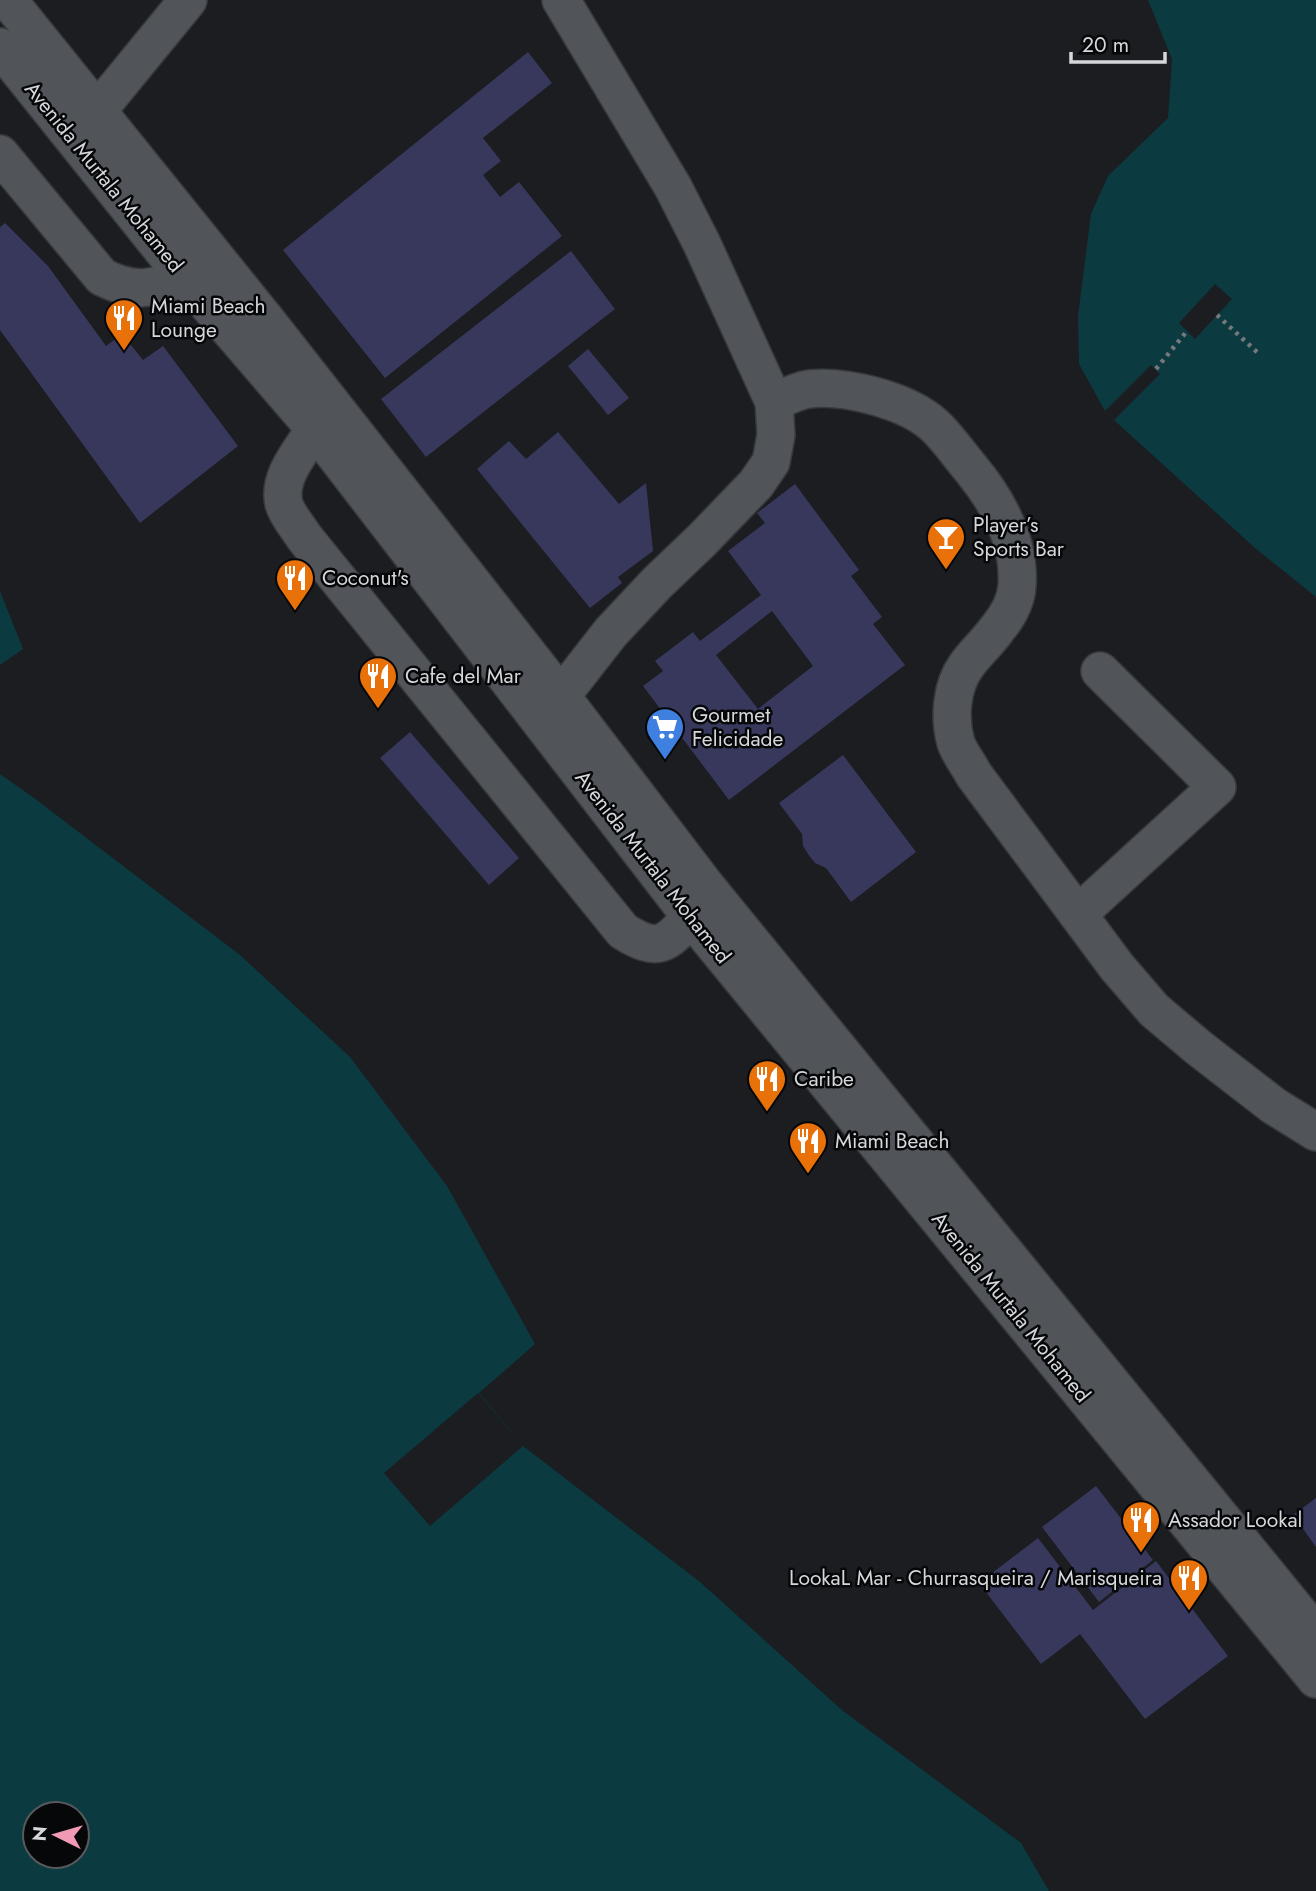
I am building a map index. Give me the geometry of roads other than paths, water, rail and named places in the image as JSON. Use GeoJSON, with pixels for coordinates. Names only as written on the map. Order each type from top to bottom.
{"type":"FeatureCollection","features":[{"type":"Feature","properties":{"kind":"street","name":"Avenida Murtala Mohamed"},"geometry":{"type":"LineString","coordinates":[[8,0],[270,325],[561,696],[705,885],[1316,1634]]}},
{"type":"Feature","properties":{"kind":"street"},"geometry":{"type":"LineString","coordinates":[[98,110],[188,0]]}},
{"type":"Feature","properties":{"kind":"street"},"geometry":{"type":"LineString","coordinates":[[561,0],[673,187],[727,297],[774,402],[776,435],[771,461],[756,484],[611,632],[561,696]]}},
{"type":"Feature","properties":{"kind":"street","name":"Avenida Murtala Mohamed"},"geometry":{"type":"LineString","coordinates":[[0,47],[185,278],[315,429],[691,917],[1316,1679]]}},
{"type":"Feature","properties":{"kind":"street"},"geometry":{"type":"LineString","coordinates":[[0,154],[102,277],[120,286],[147,289],[185,278]]}},
{"type":"Feature","properties":{"kind":"street"},"geometry":{"type":"LineString","coordinates":[[774,402],[806,389],[834,388],[869,395],[905,407],[934,425],[980,480],[1006,521],[1017,561],[1017,590],[1008,615],[966,667],[955,689],[952,719],[957,745],[974,775],[1117,967],[1154,1010],[1274,1106],[1316,1132]]}},
{"type":"Feature","properties":{"kind":"street"},"geometry":{"type":"LineString","coordinates":[[315,429],[287,474],[283,489],[284,505],[304,537],[623,931],[649,943],[663,944],[673,938],[691,917]]}},
{"type":"Feature","properties":{"kind":"street"},"geometry":{"type":"LineString","coordinates":[[1078,914],[1217,787],[1100,671]]}},
{"type":"Feature","properties":{"kind":"water"},"geometry":{"type":"Polygon","coordinates":[[[1148,0],[1316,0],[1316,597],[1255,548],[1114,420],[1105,411],[1079,364],[1078,316],[1091,214],[1108,176],[1168,118],[1172,59],[1148,0]]]}},
{"type":"Feature","properties":{"kind":"water"},"geometry":{"type":"Polygon","coordinates":[[[0,591],[23,649],[0,665],[0,591]]]}},
{"type":"Feature","properties":{"kind":"water"},"geometry":{"type":"Polygon","coordinates":[[[0,774],[240,955],[350,1057],[447,1186],[535,1344],[479,1393],[523,1446],[700,1582],[843,1711],[1021,1843],[1049,1891],[0,1891],[0,774]]]}},
{"type":"Feature","properties":{"kind":"place","name":"Miami Beach Lounge"},"geometry":{"type":"Point","coordinates":[124,352]}},
{"type":"Feature","properties":{"kind":"place","name":"Player’s Sports Bar"},"geometry":{"type":"Point","coordinates":[946,571]}},
{"type":"Feature","properties":{"kind":"place","name":"Coconut's"},"geometry":{"type":"Point","coordinates":[295,612]}},
{"type":"Feature","properties":{"kind":"place","name":"Cafe del Mar"},"geometry":{"type":"Point","coordinates":[378,710]}},
{"type":"Feature","properties":{"kind":"place","name":"Gourmet Felicidade"},"geometry":{"type":"Point","coordinates":[665,761]}},
{"type":"Feature","properties":{"kind":"place","name":"Caribe"},"geometry":{"type":"Point","coordinates":[767,1113]}},
{"type":"Feature","properties":{"kind":"place","name":"Miami Beach"},"geometry":{"type":"Point","coordinates":[808,1175]}},
{"type":"Feature","properties":{"kind":"place","name":"Assador Lookal"},"geometry":{"type":"Point","coordinates":[1141,1554]}},
{"type":"Feature","properties":{"kind":"place","name":"LookaL Mar - Churrasqueira / Marisqueira"},"geometry":{"type":"Point","coordinates":[1189,1612]}}]}
